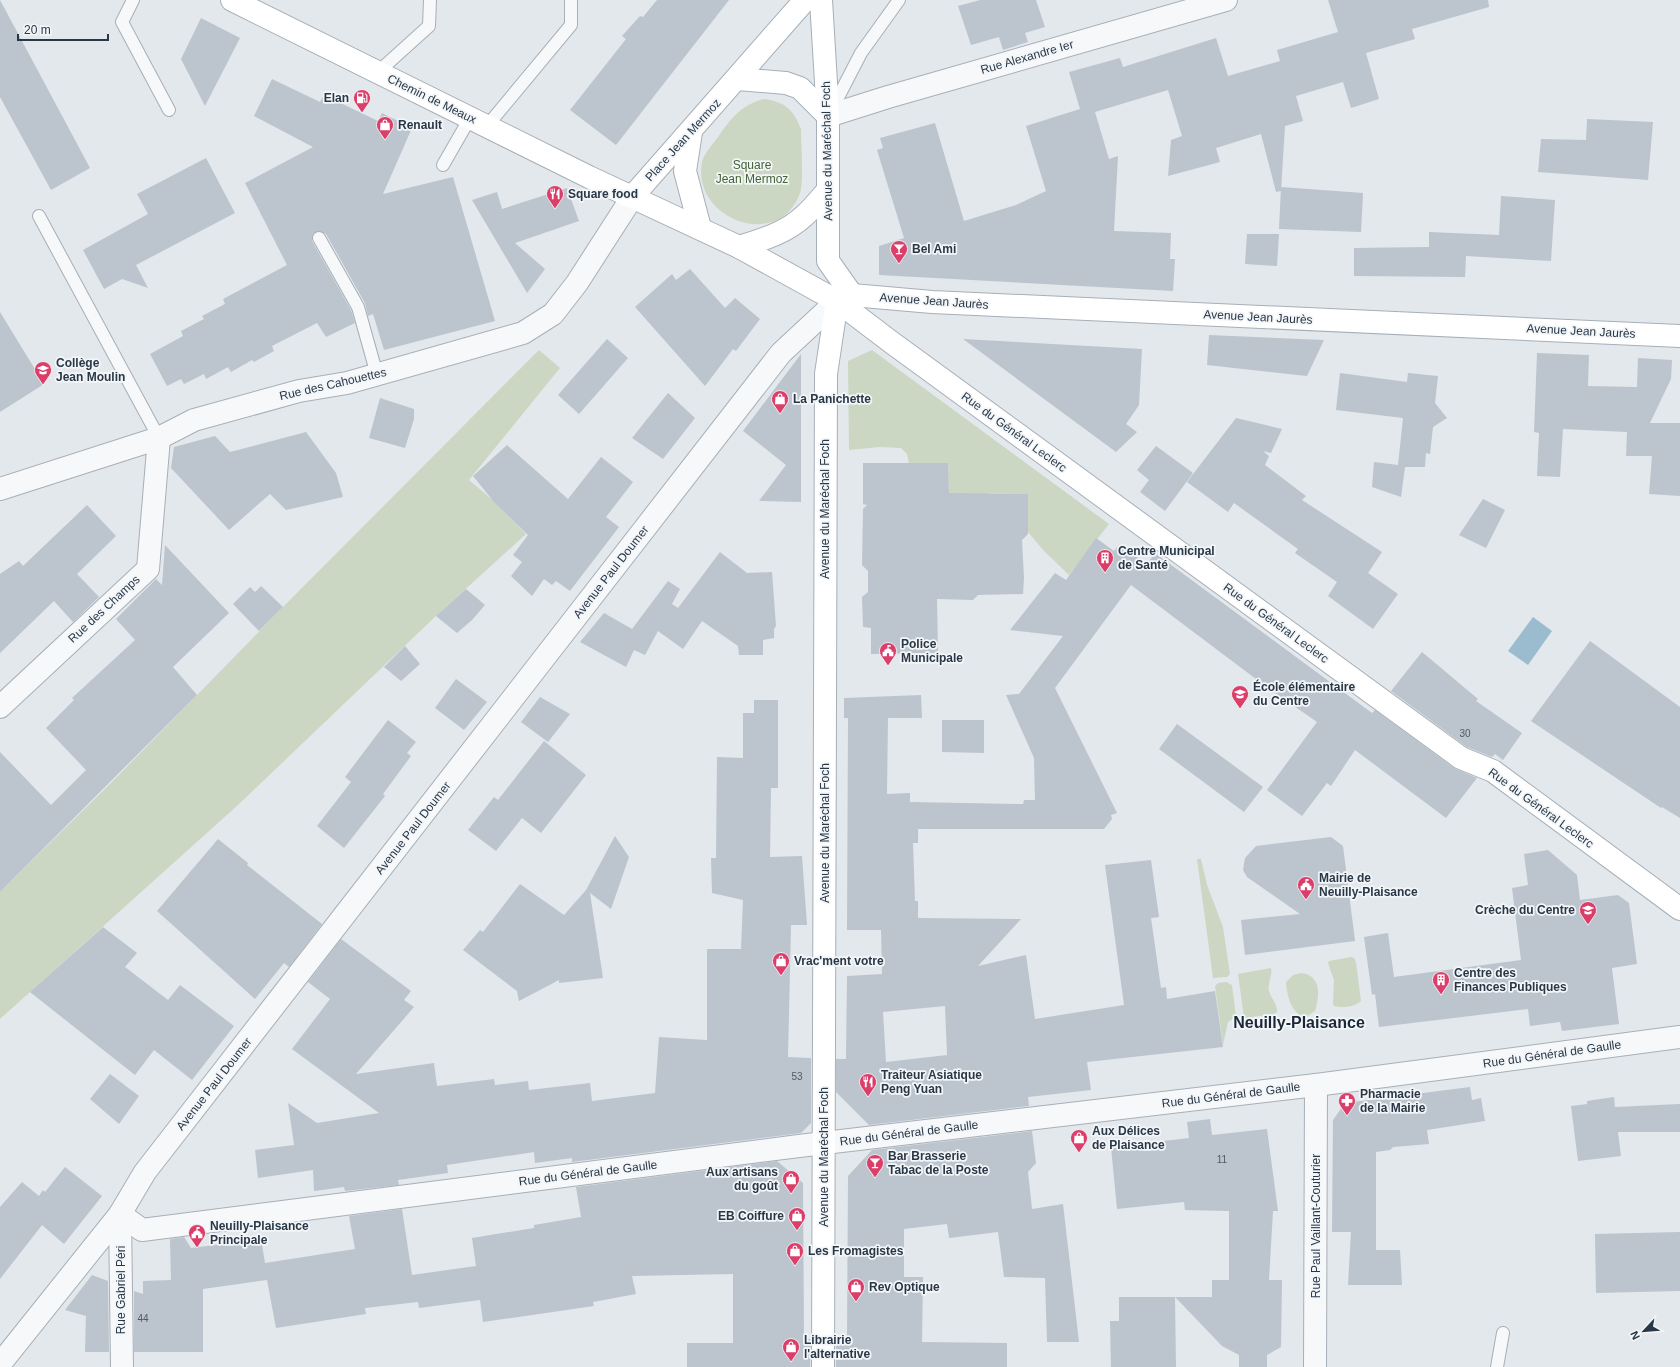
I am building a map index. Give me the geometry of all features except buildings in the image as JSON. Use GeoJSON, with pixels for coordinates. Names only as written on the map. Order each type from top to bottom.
{"type":"FeatureCollection","features":[{"type":"Feature","properties":{"kind":"main road","name":"Chemin de Meaux"},"geometry":{"type":"LineString","coordinates":[[232,0],[632,196]]}},
{"type":"Feature","properties":{"kind":"main road","name":"Place Jean Mermoz"},"geometry":{"type":"LineString","coordinates":[[632,196],[691,132],[805,0]]}},
{"type":"Feature","properties":{"kind":"main road","name":"Avenue du Maréchal Foch"},"geometry":{"type":"LineString","coordinates":[[821,0],[828,116],[828,261],[844,298],[826,374],[823,1367]]}},
{"type":"Feature","properties":{"kind":"main road"},"geometry":{"type":"LineString","coordinates":[[737,79],[786,83],[800,88],[828,116]]}},
{"type":"Feature","properties":{"kind":"main road"},"geometry":{"type":"LineString","coordinates":[[691,132],[684,171],[700,228]]}},
{"type":"Feature","properties":{"kind":"main road"},"geometry":{"type":"LineString","coordinates":[[739,247],[768,237],[791,226],[804,216],[828,190]]}},
{"type":"Feature","properties":{"kind":"main road"},"geometry":{"type":"LineString","coordinates":[[632,196],[844,298]]}},
{"type":"Feature","properties":{"kind":"main road","name":"Avenue Jean Jaurès"},"geometry":{"type":"LineString","coordinates":[[844,298],[1680,336]]}},
{"type":"Feature","properties":{"kind":"main road","name":"Rue du Général Leclerc"},"geometry":{"type":"LineString","coordinates":[[844,298],[891,342],[1455,754],[1461,758],[1493,771],[1680,909]]}},
{"type":"Feature","properties":{"kind":"street","name":"Rue Alexandre Ier"},"geometry":{"type":"LineString","coordinates":[[828,116],[888,97],[1226,0]]}},
{"type":"Feature","properties":{"kind":"street","name":"Rue des Cahouettes"},"geometry":{"type":"LineString","coordinates":[[0,489],[159,438],[194,420],[299,391],[347,383],[523,333],[553,314],[577,284],[632,196]]}},
{"type":"Feature","properties":{"kind":"street","name":"Avenue Paul Doumer"},"geometry":{"type":"LineString","coordinates":[[0,1364],[120,1214],[145,1172],[781,353],[844,298]]}},
{"type":"Feature","properties":{"kind":"street","name":"Rue des Champs"},"geometry":{"type":"LineString","coordinates":[[0,707],[148,569],[159,438]]}},
{"type":"Feature","properties":{"kind":"street","name":"Rue du Général de Gaulle"},"geometry":{"type":"LineString","coordinates":[[120,1214],[142,1230],[824,1143],[1316,1085],[1680,1036]]}},
{"type":"Feature","properties":{"kind":"street","name":"Rue Paul Vaillant-Couturier"},"geometry":{"type":"LineString","coordinates":[[1315,1367],[1316,1085]]}},
{"type":"Feature","properties":{"kind":"street","name":"Rue Gabriel Péri"},"geometry":{"type":"LineString","coordinates":[[120,1214],[122,1367]]}},
{"type":"Feature","properties":{"kind":"lane"},"geometry":{"type":"LineString","coordinates":[[134,0],[122,22],[169,110]]}},
{"type":"Feature","properties":{"kind":"lane"},"geometry":{"type":"LineString","coordinates":[[378,72],[430,26],[430,0]]}},
{"type":"Feature","properties":{"kind":"lane"},"geometry":{"type":"LineString","coordinates":[[443,165],[479,122],[571,25],[571,0]]}},
{"type":"Feature","properties":{"kind":"lane"},"geometry":{"type":"LineString","coordinates":[[828,116],[861,53],[899,0]]}},
{"type":"Feature","properties":{"kind":"lane"},"geometry":{"type":"LineString","coordinates":[[39,216],[159,438]]}},
{"type":"Feature","properties":{"kind":"lane"},"geometry":{"type":"LineString","coordinates":[[319,238],[358,307],[377,375]]}},
{"type":"Feature","properties":{"kind":"lane"},"geometry":{"type":"LineString","coordinates":[[1498,1367],[1503,1333]]}},
{"type":"Feature","properties":{"kind":"green space","name":"Square Jean Mermoz"},"geometry":{"type":"Polygon","coordinates":[[[764,99],[778,102],[783,105],[795,116],[798,122],[801,129],[802,181],[800,193],[789,211],[774,221],[757,224],[739,221],[723,212],[710,199],[702,182],[702,162],[707,151],[734,117],[750,104],[764,99]]]}},
{"type":"Feature","properties":{"kind":"green space"},"geometry":{"type":"Polygon","coordinates":[[[539,350],[560,368],[469,480],[495,502],[526,534],[436,616],[238,805],[0,1019],[0,892],[112,782],[283,607],[539,350]]]}},
{"type":"Feature","properties":{"kind":"green space"},"geometry":{"type":"Polygon","coordinates":[[[872,350],[1109,524],[1069,575],[1044,551],[1028,532],[1028,494],[992,493],[949,500],[948,463],[909,463],[907,454],[901,448],[880,447],[849,450],[848,361],[872,350]]]}},
{"type":"Feature","properties":{"kind":"green space"},"geometry":{"type":"Polygon","coordinates":[[[1197,859],[1201,859],[1207,885],[1223,927],[1230,974],[1227,977],[1213,978],[1197,859]]]}},
{"type":"Feature","properties":{"kind":"green space"},"geometry":{"type":"Polygon","coordinates":[[[1351,957],[1354,958],[1356,962],[1361,1001],[1351,1006],[1335,1006],[1333,1005],[1334,980],[1328,963],[1329,961],[1351,957]]]}},
{"type":"Feature","properties":{"kind":"green space"},"geometry":{"type":"Polygon","coordinates":[[[1271,968],[1269,991],[1277,1012],[1274,1014],[1244,1018],[1238,974],[1271,968]]]}},
{"type":"Feature","properties":{"kind":"green space"},"geometry":{"type":"Polygon","coordinates":[[[1301,973],[1308,975],[1316,982],[1318,992],[1315,1011],[1306,1017],[1297,1013],[1293,1008],[1289,998],[1286,982],[1293,975],[1301,973]]]}},
{"type":"Feature","properties":{"kind":"green space"},"geometry":{"type":"Polygon","coordinates":[[[1226,982],[1232,985],[1236,1017],[1228,1022],[1223,1045],[1215,986],[1218,983],[1226,982]]]}},
{"type":"Feature","properties":{"kind":"water"},"geometry":{"type":"Polygon","coordinates":[[[1533,617],[1552,631],[1528,665],[1508,651],[1533,617]]]}},
{"type":"Feature","properties":{"kind":"place","name":"Elan"},"geometry":{"type":"Point","coordinates":[362,113]}},
{"type":"Feature","properties":{"kind":"place","name":"Renault"},"geometry":{"type":"Point","coordinates":[385,140]}},
{"type":"Feature","properties":{"kind":"place","name":"Square food"},"geometry":{"type":"Point","coordinates":[555,209]}},
{"type":"Feature","properties":{"kind":"place","name":"Bel Ami"},"geometry":{"type":"Point","coordinates":[899,264]}},
{"type":"Feature","properties":{"kind":"place","name":"Collège Jean Moulin"},"geometry":{"type":"Point","coordinates":[43,385]}},
{"type":"Feature","properties":{"kind":"place","name":"La Panichette"},"geometry":{"type":"Point","coordinates":[780,414]}},
{"type":"Feature","properties":{"kind":"place","name":"Centre Municipal de Santé"},"geometry":{"type":"Point","coordinates":[1105,573]}},
{"type":"Feature","properties":{"kind":"place","name":"Police Municipale"},"geometry":{"type":"Point","coordinates":[888,666]}},
{"type":"Feature","properties":{"kind":"place","name":"École élémentaire du Centre"},"geometry":{"type":"Point","coordinates":[1240,709]}},
{"type":"Feature","properties":{"kind":"place","name":"Mairie de Neuilly-Plaisance"},"geometry":{"type":"Point","coordinates":[1306,900]}},
{"type":"Feature","properties":{"kind":"place","name":"Crèche du Centre"},"geometry":{"type":"Point","coordinates":[1588,925]}},
{"type":"Feature","properties":{"kind":"place","name":"Vrac'ment votre"},"geometry":{"type":"Point","coordinates":[781,976]}},
{"type":"Feature","properties":{"kind":"place","name":"Centre des Finances Publiques"},"geometry":{"type":"Point","coordinates":[1441,995]}},
{"type":"Feature","properties":{"kind":"place","name":"Traiteur Asiatique Peng Yuan"},"geometry":{"type":"Point","coordinates":[868,1097]}},
{"type":"Feature","properties":{"kind":"place","name":"Pharmacie de la Mairie"},"geometry":{"type":"Point","coordinates":[1347,1116]}},
{"type":"Feature","properties":{"kind":"place","name":"Aux Délices de Plaisance"},"geometry":{"type":"Point","coordinates":[1079,1153]}},
{"type":"Feature","properties":{"kind":"place","name":"Bar Brasserie Tabac de la Poste"},"geometry":{"type":"Point","coordinates":[875,1178]}},
{"type":"Feature","properties":{"kind":"place","name":"Aux artisans du goût"},"geometry":{"type":"Point","coordinates":[791,1194]}},
{"type":"Feature","properties":{"kind":"place","name":"EB Coiffure"},"geometry":{"type":"Point","coordinates":[797,1231]}},
{"type":"Feature","properties":{"kind":"place","name":"Neuilly-Plaisance Principale"},"geometry":{"type":"Point","coordinates":[197,1248]}},
{"type":"Feature","properties":{"kind":"place","name":"Les Fromagistes"},"geometry":{"type":"Point","coordinates":[795,1266]}},
{"type":"Feature","properties":{"kind":"place","name":"Rev Optique"},"geometry":{"type":"Point","coordinates":[856,1302]}},
{"type":"Feature","properties":{"kind":"place","name":"Librairie l'alternative"},"geometry":{"type":"Point","coordinates":[791,1362]}},
{"type":"Feature","properties":{"kind":"district","name":"Neuilly-Plaisance"},"geometry":{"type":"Point","coordinates":[1299,1022]}}]}
